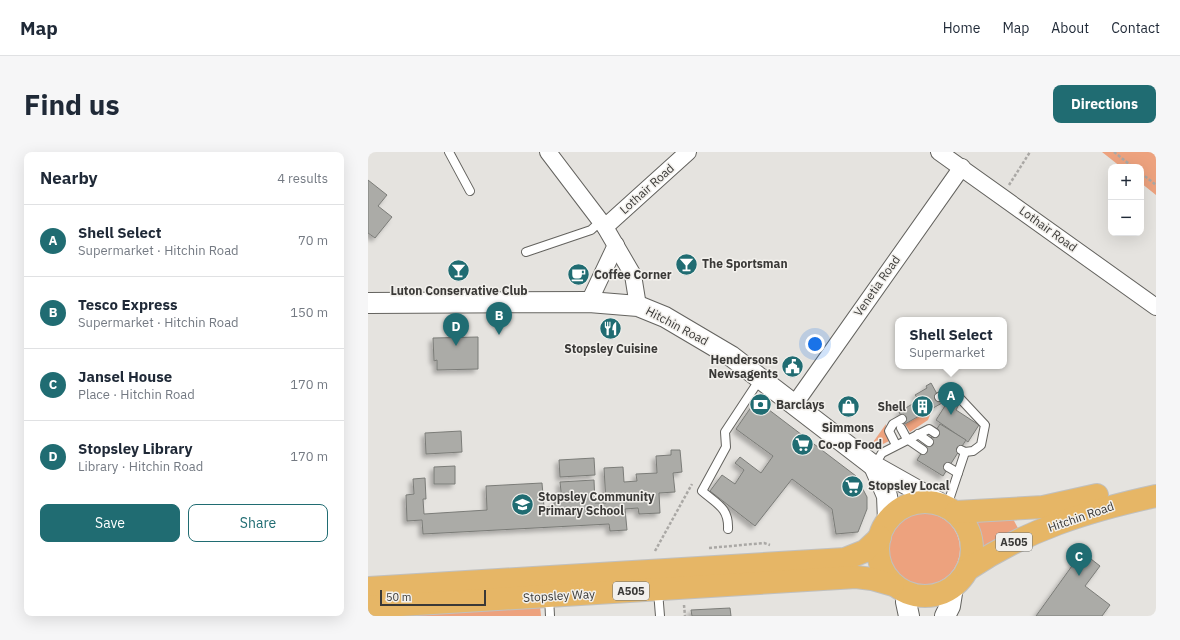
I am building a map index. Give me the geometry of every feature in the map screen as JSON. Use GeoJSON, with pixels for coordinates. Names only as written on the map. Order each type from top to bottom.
{"type":"FeatureCollection","features":[{"type":"Feature","properties":{"kind":"main road","name":"Hitchin Road"},"geometry":{"type":"LineString","coordinates":[[947,507],[1057,505],[1156,481]]}},
{"type":"Feature","properties":{"kind":"main road","name":"Hitchin Road"},"geometry":{"type":"LineString","coordinates":[[968,570],[993,553],[1073,517],[1156,496]]}},
{"type":"Feature","properties":{"kind":"main road","name":"A505"},"geometry":{"type":"LineString","coordinates":[[884,529],[897,512],[910,504],[924,501],[947,507],[966,524],[972,539],[972,555],[968,570],[953,587],[942,593],[931,596],[919,596],[900,589]]}},
{"type":"Feature","properties":{"kind":"main road","name":"Stopsley Way"},"geometry":{"type":"LineString","coordinates":[[378,610],[549,606],[658,580],[844,559],[864,551],[884,529]]}},
{"type":"Feature","properties":{"kind":"main road"},"geometry":{"type":"LineString","coordinates":[[884,529],[878,560],[883,574],[900,589]]}},
{"type":"Feature","properties":{"kind":"main road","name":"Stopsley Way"},"geometry":{"type":"LineString","coordinates":[[368,588],[658,580],[856,577],[872,578],[900,589]]}},
{"type":"Feature","properties":{"kind":"street"},"geometry":{"type":"LineString","coordinates":[[548,152],[604,224],[633,276],[638,306]]}},
{"type":"Feature","properties":{"kind":"street","name":"Lothair Road"},"geometry":{"type":"LineString","coordinates":[[604,224],[688,152]]}},
{"type":"Feature","properties":{"kind":"street","name":"Lothair Road"},"geometry":{"type":"LineString","coordinates":[[940,152],[1156,307]]}},
{"type":"Feature","properties":{"kind":"street","name":"Venetia Road"},"geometry":{"type":"LineString","coordinates":[[794,405],[962,168]]}},
{"type":"Feature","properties":{"kind":"street"},"geometry":{"type":"LineString","coordinates":[[589,302],[616,245]]}},
{"type":"Feature","properties":{"kind":"street","name":"Hitchin Road"},"geometry":{"type":"LineString","coordinates":[[368,302],[589,302],[638,306],[665,317],[724,352],[874,466],[947,507]]}},
{"type":"Feature","properties":{"kind":"street","name":"Hitchin Road"},"geometry":{"type":"LineString","coordinates":[[874,466],[887,496],[884,529]]}},
{"type":"Feature","properties":{"kind":"street"},"geometry":{"type":"LineString","coordinates":[[945,616],[950,606],[953,587]]}},
{"type":"Feature","properties":{"kind":"street"},"geometry":{"type":"LineString","coordinates":[[900,589],[906,602],[909,616]]}},
{"type":"Feature","properties":{"kind":"lane"},"geometry":{"type":"LineString","coordinates":[[449,152],[470,191]]}},
{"type":"Feature","properties":{"kind":"lane"},"geometry":{"type":"LineString","coordinates":[[526,252],[591,230],[604,224]]}},
{"type":"Feature","properties":{"kind":"lane"},"geometry":{"type":"LineString","coordinates":[[728,530],[728,519],[724,510],[702,491],[726,447],[725,432],[760,379]]}},
{"type":"Feature","properties":{"kind":"lane"},"geometry":{"type":"LineString","coordinates":[[939,397],[948,392],[955,393],[985,425],[981,445],[973,451],[962,451],[958,460],[958,473],[947,507]]}},
{"type":"Feature","properties":{"kind":"lane"},"geometry":{"type":"LineString","coordinates":[[896,445],[889,431],[894,424],[902,419]]}},
{"type":"Feature","properties":{"kind":"lane"},"geometry":{"type":"LineString","coordinates":[[901,428],[907,439],[923,450]]}},
{"type":"Feature","properties":{"kind":"lane"},"geometry":{"type":"LineString","coordinates":[[874,466],[882,453],[907,439],[929,429],[935,433]]}},
{"type":"Feature","properties":{"kind":"lane"},"geometry":{"type":"LineString","coordinates":[[918,434],[929,442]]}},
{"type":"Feature","properties":{"kind":"lane"},"geometry":{"type":"LineString","coordinates":[[948,467],[958,473]]}},
{"type":"Feature","properties":{"kind":"lane"},"geometry":{"type":"LineString","coordinates":[[658,580],[660,616]]}},
{"type":"Feature","properties":{"kind":"path"},"geometry":{"type":"LineString","coordinates":[[1002,196],[1030,152]]}},
{"type":"Feature","properties":{"kind":"path"},"geometry":{"type":"LineString","coordinates":[[1114,152],[1129,164]]}},
{"type":"Feature","properties":{"kind":"path"},"geometry":{"type":"LineString","coordinates":[[1144,176],[1156,185]]}},
{"type":"Feature","properties":{"kind":"shaded area"},"geometry":{"type":"Polygon","coordinates":[[[1102,152],[1156,152],[1156,195],[1144,185],[1144,164],[1117,164],[1102,152]]]}},
{"type":"Feature","properties":{"kind":"shaded area"},"geometry":{"type":"Polygon","coordinates":[[[928,411],[930,415],[928,420],[910,432],[905,424],[928,411]]]}},
{"type":"Feature","properties":{"kind":"shaded area"},"geometry":{"type":"Polygon","coordinates":[[[886,424],[885,433],[889,441],[875,448],[871,445],[886,424]]]}},
{"type":"Feature","properties":{"kind":"shaded area"},"geometry":{"type":"Polygon","coordinates":[[[917,513],[931,513],[938,515],[950,523],[958,535],[960,549],[958,563],[950,575],[938,583],[931,585],[917,585],[910,583],[898,575],[890,563],[888,556],[888,542],[890,535],[898,523],[910,515],[917,513]]]}},
{"type":"Feature","properties":{"kind":"shaded area"},"geometry":{"type":"Polygon","coordinates":[[[1012,517],[1020,532],[981,554],[980,537],[973,518],[1012,517]]]}},
{"type":"Feature","properties":{"kind":"shaded area"},"geometry":{"type":"Polygon","coordinates":[[[540,606],[541,616],[368,616],[540,606]]]}},
{"type":"Feature","properties":{"kind":"building"},"geometry":{"type":"Polygon","coordinates":[[[368,180],[387,195],[378,206],[392,217],[375,238],[368,233],[368,180]]]}},
{"type":"Feature","properties":{"kind":"building"},"geometry":{"type":"Polygon","coordinates":[[[478,337],[478,369],[437,370],[437,360],[434,361],[433,338],[478,337]]]}},
{"type":"Feature","properties":{"kind":"building","name":"Shell"},"geometry":{"type":"Polygon","coordinates":[[[931,383],[942,403],[905,424],[899,412],[919,400],[915,395],[927,388],[926,386],[931,383]]]}},
{"type":"Feature","properties":{"kind":"building"},"geometry":{"type":"Polygon","coordinates":[[[950,398],[959,404],[956,410],[979,425],[968,442],[936,420],[950,398]]]}},
{"type":"Feature","properties":{"kind":"building"},"geometry":{"type":"Polygon","coordinates":[[[756,400],[856,476],[867,497],[867,509],[858,532],[836,534],[832,509],[792,479],[755,526],[710,491],[722,475],[735,484],[744,470],[735,463],[740,457],[761,473],[773,456],[736,429],[756,400]]]}},
{"type":"Feature","properties":{"kind":"building"},"geometry":{"type":"Polygon","coordinates":[[[940,424],[966,440],[943,476],[917,460],[940,424]]]}},
{"type":"Feature","properties":{"kind":"building"},"geometry":{"type":"Polygon","coordinates":[[[461,431],[462,452],[426,454],[425,433],[461,431]]]}},
{"type":"Feature","properties":{"kind":"building"},"geometry":{"type":"Polygon","coordinates":[[[671,450],[680,450],[682,472],[673,473],[675,492],[659,493],[660,513],[639,514],[638,508],[625,509],[627,530],[610,531],[609,524],[423,534],[422,520],[407,521],[406,495],[414,494],[413,479],[425,478],[426,499],[423,499],[424,514],[487,510],[486,486],[542,483],[544,507],[554,506],[554,501],[562,501],[560,482],[594,480],[595,503],[606,503],[604,468],[623,467],[624,482],[637,481],[636,474],[657,473],[656,456],[671,455],[671,450]]]}},
{"type":"Feature","properties":{"kind":"building"},"geometry":{"type":"Polygon","coordinates":[[[594,458],[595,475],[560,477],[559,460],[594,458]]]}},
{"type":"Feature","properties":{"kind":"building"},"geometry":{"type":"Polygon","coordinates":[[[455,466],[455,484],[434,484],[434,467],[455,466]]]}},
{"type":"Feature","properties":{"kind":"building"},"geometry":{"type":"Polygon","coordinates":[[[1082,552],[1100,566],[1085,586],[1110,605],[1102,616],[1036,616],[1082,552]]]}},
{"type":"Feature","properties":{"kind":"building"},"geometry":{"type":"Polygon","coordinates":[[[730,608],[731,616],[692,616],[691,610],[730,608]]]}},
{"type":"Feature","properties":{"kind":"place","name":"The Sportsman"},"geometry":{"type":"Point","coordinates":[686,264]}},
{"type":"Feature","properties":{"kind":"place","name":"Luton Conservative Club"},"geometry":{"type":"Point","coordinates":[459,270]}},
{"type":"Feature","properties":{"kind":"place","name":"Coffee Corner"},"geometry":{"type":"Point","coordinates":[578,275]}},
{"type":"Feature","properties":{"kind":"place","name":"Stopsley Cuisine"},"geometry":{"type":"Point","coordinates":[611,328]}},
{"type":"Feature","properties":{"kind":"place","name":"Tesco Express"},"geometry":{"type":"Point","coordinates":[499,335]}},
{"type":"Feature","properties":{"kind":"place","name":"Stopsley Library"},"geometry":{"type":"Point","coordinates":[456,346]}},
{"type":"Feature","properties":{"kind":"place","name":"Hendersons Newsagents"},"geometry":{"type":"Point","coordinates":[793,367]}},
{"type":"Feature","properties":{"kind":"place","name":"Barclays"},"geometry":{"type":"Point","coordinates":[761,405]}},
{"type":"Feature","properties":{"kind":"place","name":"Simmons"},"geometry":{"type":"Point","coordinates":[848,407]}},
{"type":"Feature","properties":{"kind":"place","name":"Shell"},"geometry":{"type":"Point","coordinates":[922,407]}},
{"type":"Feature","properties":{"kind":"place","name":"Shell Select"},"geometry":{"type":"Point","coordinates":[951,415]}},
{"type":"Feature","properties":{"kind":"place","name":"Co-op Food"},"geometry":{"type":"Point","coordinates":[802,445]}},
{"type":"Feature","properties":{"kind":"place","name":"Stopsley Local"},"geometry":{"type":"Point","coordinates":[853,486]}},
{"type":"Feature","properties":{"kind":"place","name":"Stopsley Community Primary School"},"geometry":{"type":"Point","coordinates":[522,504]}},
{"type":"Feature","properties":{"kind":"place","name":"Jansel House"},"geometry":{"type":"Point","coordinates":[1079,576]}}]}
